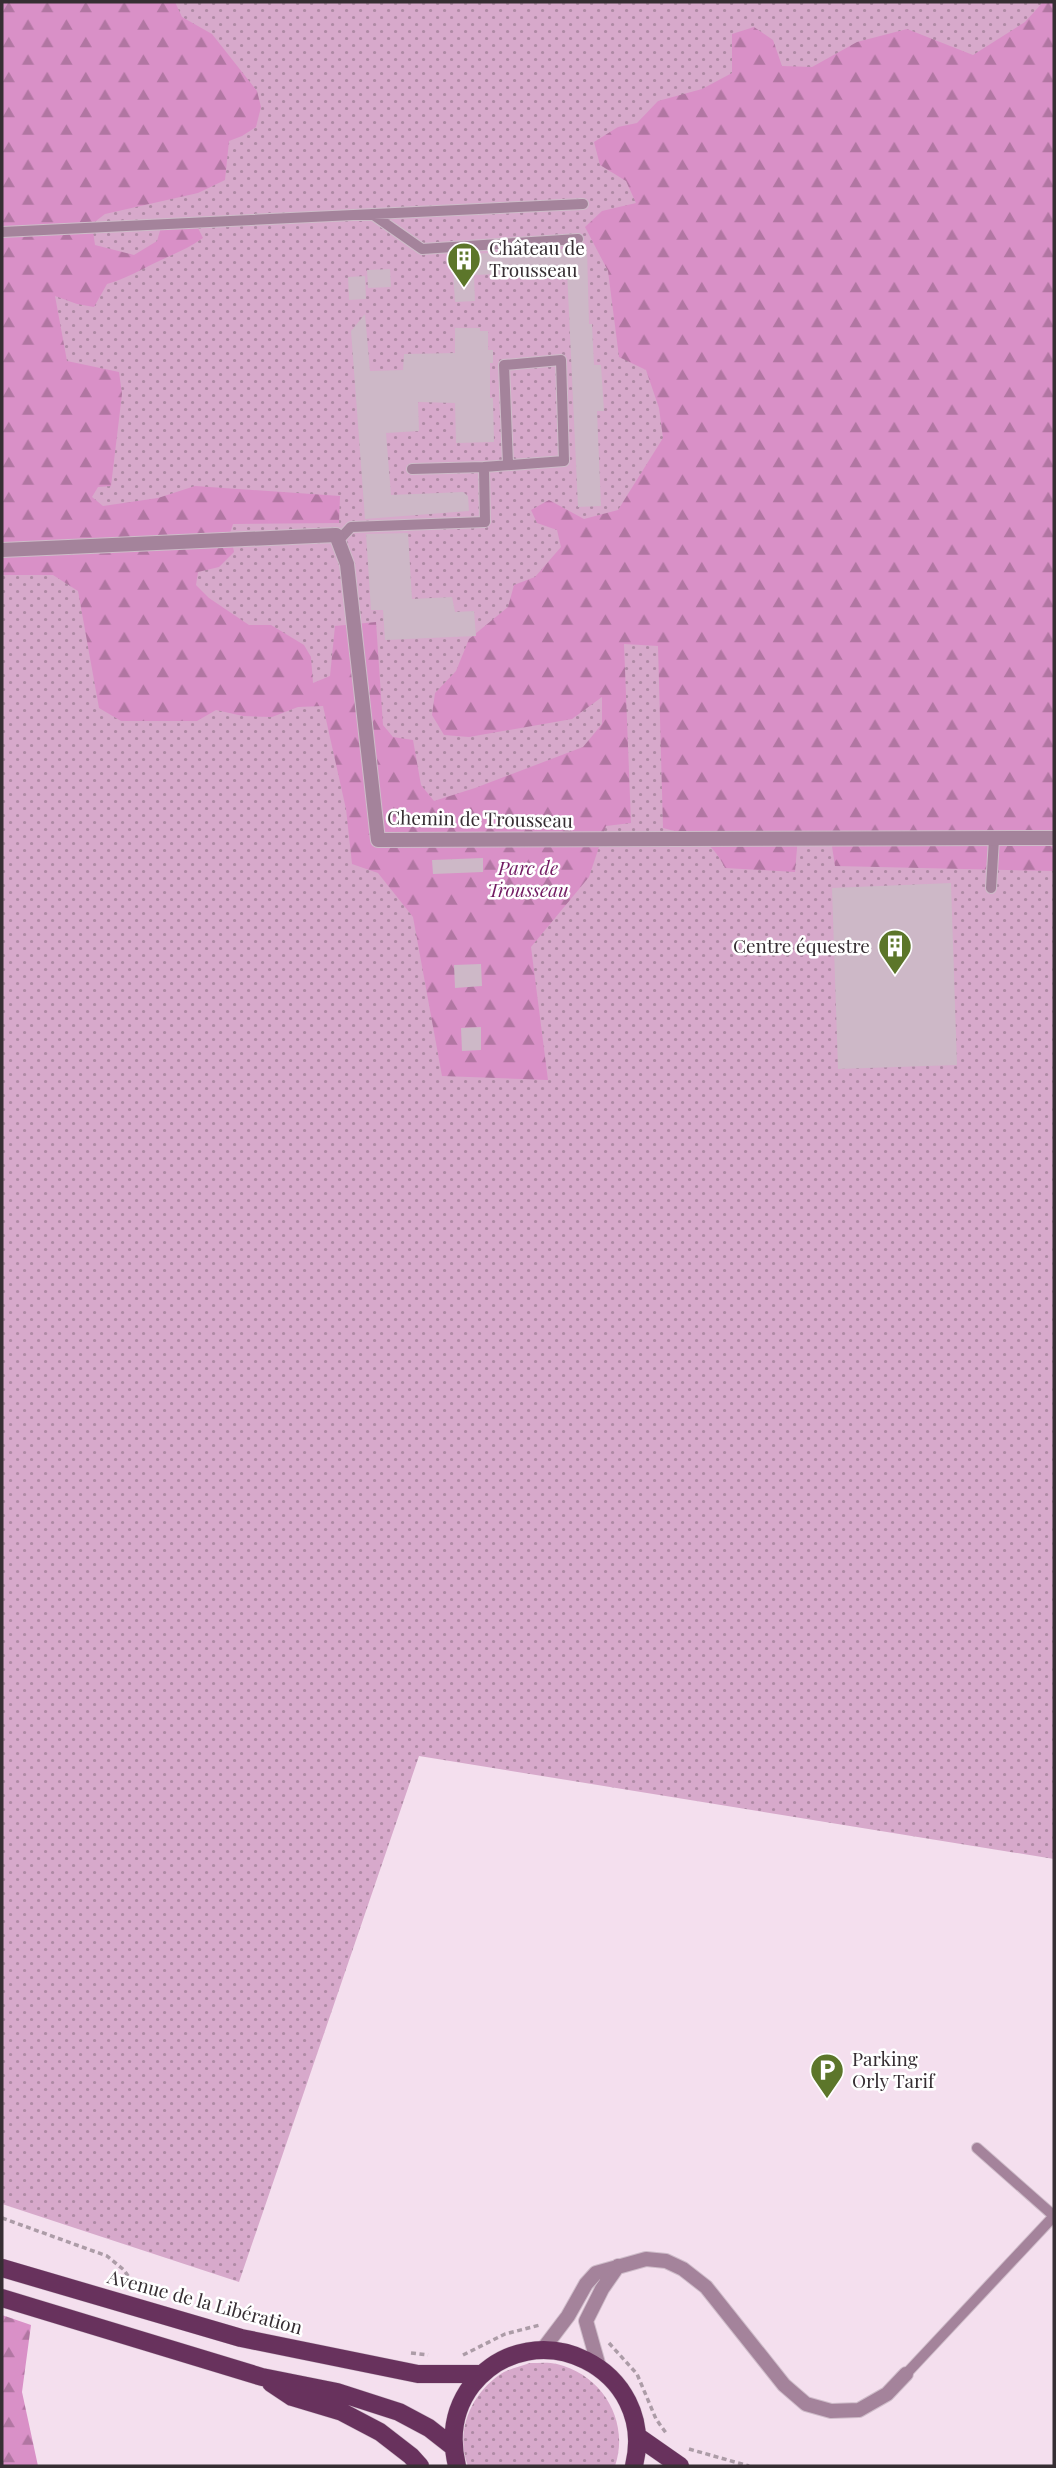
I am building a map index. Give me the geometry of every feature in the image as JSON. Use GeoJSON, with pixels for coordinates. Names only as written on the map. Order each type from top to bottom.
{"type":"FeatureCollection","features":[{"type":"Feature","properties":{"kind":"main road","name":"Avenue de la Libération"},"geometry":{"type":"LineString","coordinates":[[2,2268],[241,2338],[418,2374],[481,2374]]}},
{"type":"Feature","properties":{"kind":"main road"},"geometry":{"type":"LineString","coordinates":[[2,2298],[262,2377],[337,2392],[399,2412],[429,2428],[452,2446]]}},
{"type":"Feature","properties":{"kind":"main road"},"geometry":{"type":"LineString","coordinates":[[457,2466],[452,2446],[454,2420],[465,2395],[481,2374],[500,2361],[520,2353],[543,2349],[572,2354],[599,2367],[614,2380],[626,2397],[634,2416],[637,2436],[634,2466]]}},
{"type":"Feature","properties":{"kind":"main road"},"geometry":{"type":"LineString","coordinates":[[262,2377],[292,2397],[342,2413],[380,2431],[420,2466]]}},
{"type":"Feature","properties":{"kind":"main road"},"geometry":{"type":"LineString","coordinates":[[637,2436],[680,2466]]}},
{"type":"Feature","properties":{"kind":"street"},"geometry":{"type":"LineString","coordinates":[[2,550],[337,535],[338,541]]}},
{"type":"Feature","properties":{"kind":"street","name":"Chemin de Trousseau"},"geometry":{"type":"LineString","coordinates":[[338,541],[347,564],[378,840],[1054,838]]}},
{"type":"Feature","properties":{"kind":"street"},"geometry":{"type":"LineString","coordinates":[[543,2349],[596,2273],[646,2259],[666,2261],[683,2269],[706,2287],[784,2385],[806,2404],[831,2411],[859,2410],[887,2394],[906,2374]]}},
{"type":"Feature","properties":{"kind":"street"},"geometry":{"type":"LineString","coordinates":[[599,2367],[586,2321],[602,2289],[618,2266]]}},
{"type":"Feature","properties":{"kind":"lane"},"geometry":{"type":"LineString","coordinates":[[2,232],[583,204]]}},
{"type":"Feature","properties":{"kind":"lane"},"geometry":{"type":"LineString","coordinates":[[371,214],[422,249],[579,239]]}},
{"type":"Feature","properties":{"kind":"lane"},"geometry":{"type":"LineString","coordinates":[[412,469],[484,467],[564,461],[561,360],[504,365],[508,464]]}},
{"type":"Feature","properties":{"kind":"lane"},"geometry":{"type":"LineString","coordinates":[[338,541],[351,527],[485,522],[484,467]]}},
{"type":"Feature","properties":{"kind":"lane"},"geometry":{"type":"LineString","coordinates":[[991,888],[993,839]]}},
{"type":"Feature","properties":{"kind":"lane"},"geometry":{"type":"LineString","coordinates":[[906,2374],[1054,2216],[977,2148]]}},
{"type":"Feature","properties":{"kind":"path"},"geometry":{"type":"LineString","coordinates":[[2,2218],[107,2256],[124,2270],[138,2291],[125,2287]]}},
{"type":"Feature","properties":{"kind":"path"},"geometry":{"type":"LineString","coordinates":[[463,2355],[505,2334],[545,2323],[557,2313],[568,2316]]}},
{"type":"Feature","properties":{"kind":"path"},"geometry":{"type":"LineString","coordinates":[[586,2321],[600,2327],[609,2343],[637,2374],[656,2419],[670,2439]]}},
{"type":"Feature","properties":{"kind":"path"},"geometry":{"type":"LineString","coordinates":[[401,2351],[438,2356]]}},
{"type":"Feature","properties":{"kind":"path"},"geometry":{"type":"LineString","coordinates":[[681,2445],[692,2451],[749,2466]]}},
{"type":"Feature","properties":{"kind":"green space","name":"Parc de Trousseau"},"geometry":{"type":"Polygon","coordinates":[[[2,2],[1054,2],[1054,1859],[419,1756],[239,2282],[2,2204],[2,2]]]}},
{"type":"Feature","properties":{"kind":"green space"},"geometry":{"type":"Polygon","coordinates":[[[2,2],[175,2],[182,17],[212,34],[257,91],[261,107],[256,127],[229,141],[225,180],[198,193],[105,214],[92,224],[95,245],[134,255],[157,241],[162,224],[194,220],[203,238],[181,251],[107,284],[94,307],[55,296],[67,361],[119,372],[122,394],[111,486],[98,487],[92,497],[103,506],[158,498],[195,486],[340,496],[339,523],[233,524],[230,533],[234,552],[219,567],[198,572],[196,585],[209,598],[249,625],[271,625],[304,645],[311,657],[313,683],[330,676],[335,626],[376,622],[383,725],[393,737],[413,740],[421,785],[434,801],[583,747],[602,724],[602,697],[572,719],[469,737],[444,735],[432,715],[435,693],[456,671],[469,639],[508,607],[514,585],[535,577],[561,547],[557,530],[537,523],[531,510],[549,500],[584,519],[618,510],[663,438],[659,408],[646,370],[619,357],[608,271],[585,227],[602,211],[636,203],[626,181],[600,165],[594,142],[618,127],[637,123],[658,101],[702,89],[732,73],[732,34],[754,27],[773,40],[782,66],[812,67],[857,42],[907,29],[973,55],[1025,22],[1043,2],[1054,2],[1054,871],[835,866],[831,840],[798,836],[795,872],[725,868],[713,850],[700,839],[663,828],[658,646],[624,644],[631,823],[606,826],[589,877],[531,947],[548,1080],[442,1076],[413,917],[378,873],[352,864],[346,809],[323,706],[298,707],[272,717],[243,716],[216,710],[197,721],[121,721],[99,708],[78,591],[53,575],[2,575],[2,2]]]}},
{"type":"Feature","properties":{"kind":"green space"},"geometry":{"type":"Polygon","coordinates":[[[2,2315],[31,2325],[22,2392],[38,2466],[2,2466],[2,2315]]]}},
{"type":"Feature","properties":{"kind":"green space"},"geometry":{"type":"Polygon","coordinates":[[[530,2363],[554,2363],[573,2370],[588,2378],[600,2390],[609,2403],[619,2433],[615,2466],[468,2466],[463,2439],[469,2413],[475,2401],[493,2380],[504,2372],[530,2363]]]}},
{"type":"Feature","properties":{"kind":"building"},"geometry":{"type":"Polygon","coordinates":[[[587,248],[589,324],[592,324],[594,365],[601,365],[604,411],[597,411],[601,506],[578,507],[567,271],[474,275],[475,301],[455,302],[452,255],[587,248]]]}},
{"type":"Feature","properties":{"kind":"building"},"geometry":{"type":"Polygon","coordinates":[[[390,269],[391,287],[368,288],[367,270],[390,269]]]}},
{"type":"Feature","properties":{"kind":"building"},"geometry":{"type":"Polygon","coordinates":[[[365,276],[366,299],[349,300],[348,277],[365,276]]]}},
{"type":"Feature","properties":{"kind":"building"},"geometry":{"type":"Polygon","coordinates":[[[365,314],[370,371],[403,370],[404,354],[455,353],[455,328],[480,328],[480,331],[488,331],[488,350],[493,350],[493,363],[490,363],[490,398],[493,398],[494,442],[456,443],[455,403],[418,402],[419,431],[386,433],[391,495],[463,492],[468,496],[469,511],[365,519],[351,331],[365,314]]]}},
{"type":"Feature","properties":{"kind":"building"},"geometry":{"type":"Polygon","coordinates":[[[408,533],[412,599],[452,597],[455,612],[474,611],[476,636],[385,640],[383,610],[371,610],[366,534],[408,533]]]}},
{"type":"Feature","properties":{"kind":"building"},"geometry":{"type":"Polygon","coordinates":[[[483,858],[483,872],[433,874],[432,860],[483,858]]]}},
{"type":"Feature","properties":{"kind":"building","name":"Centre équestre"},"geometry":{"type":"Polygon","coordinates":[[[951,883],[957,1065],[838,1069],[832,888],[951,883]]]}},
{"type":"Feature","properties":{"kind":"building"},"geometry":{"type":"Polygon","coordinates":[[[481,964],[482,986],[455,988],[454,965],[481,964]]]}},
{"type":"Feature","properties":{"kind":"building"},"geometry":{"type":"Polygon","coordinates":[[[481,1027],[481,1050],[462,1051],[461,1028],[481,1027]]]}},
{"type":"Feature","properties":{"kind":"place","name":"Château de Trousseau"},"geometry":{"type":"Point","coordinates":[464,289]}},
{"type":"Feature","properties":{"kind":"place","name":"Centre équestre"},"geometry":{"type":"Point","coordinates":[895,976]}},
{"type":"Feature","properties":{"kind":"place","name":"Parking Orly Tarif"},"geometry":{"type":"Point","coordinates":[827,2100]}}]}
